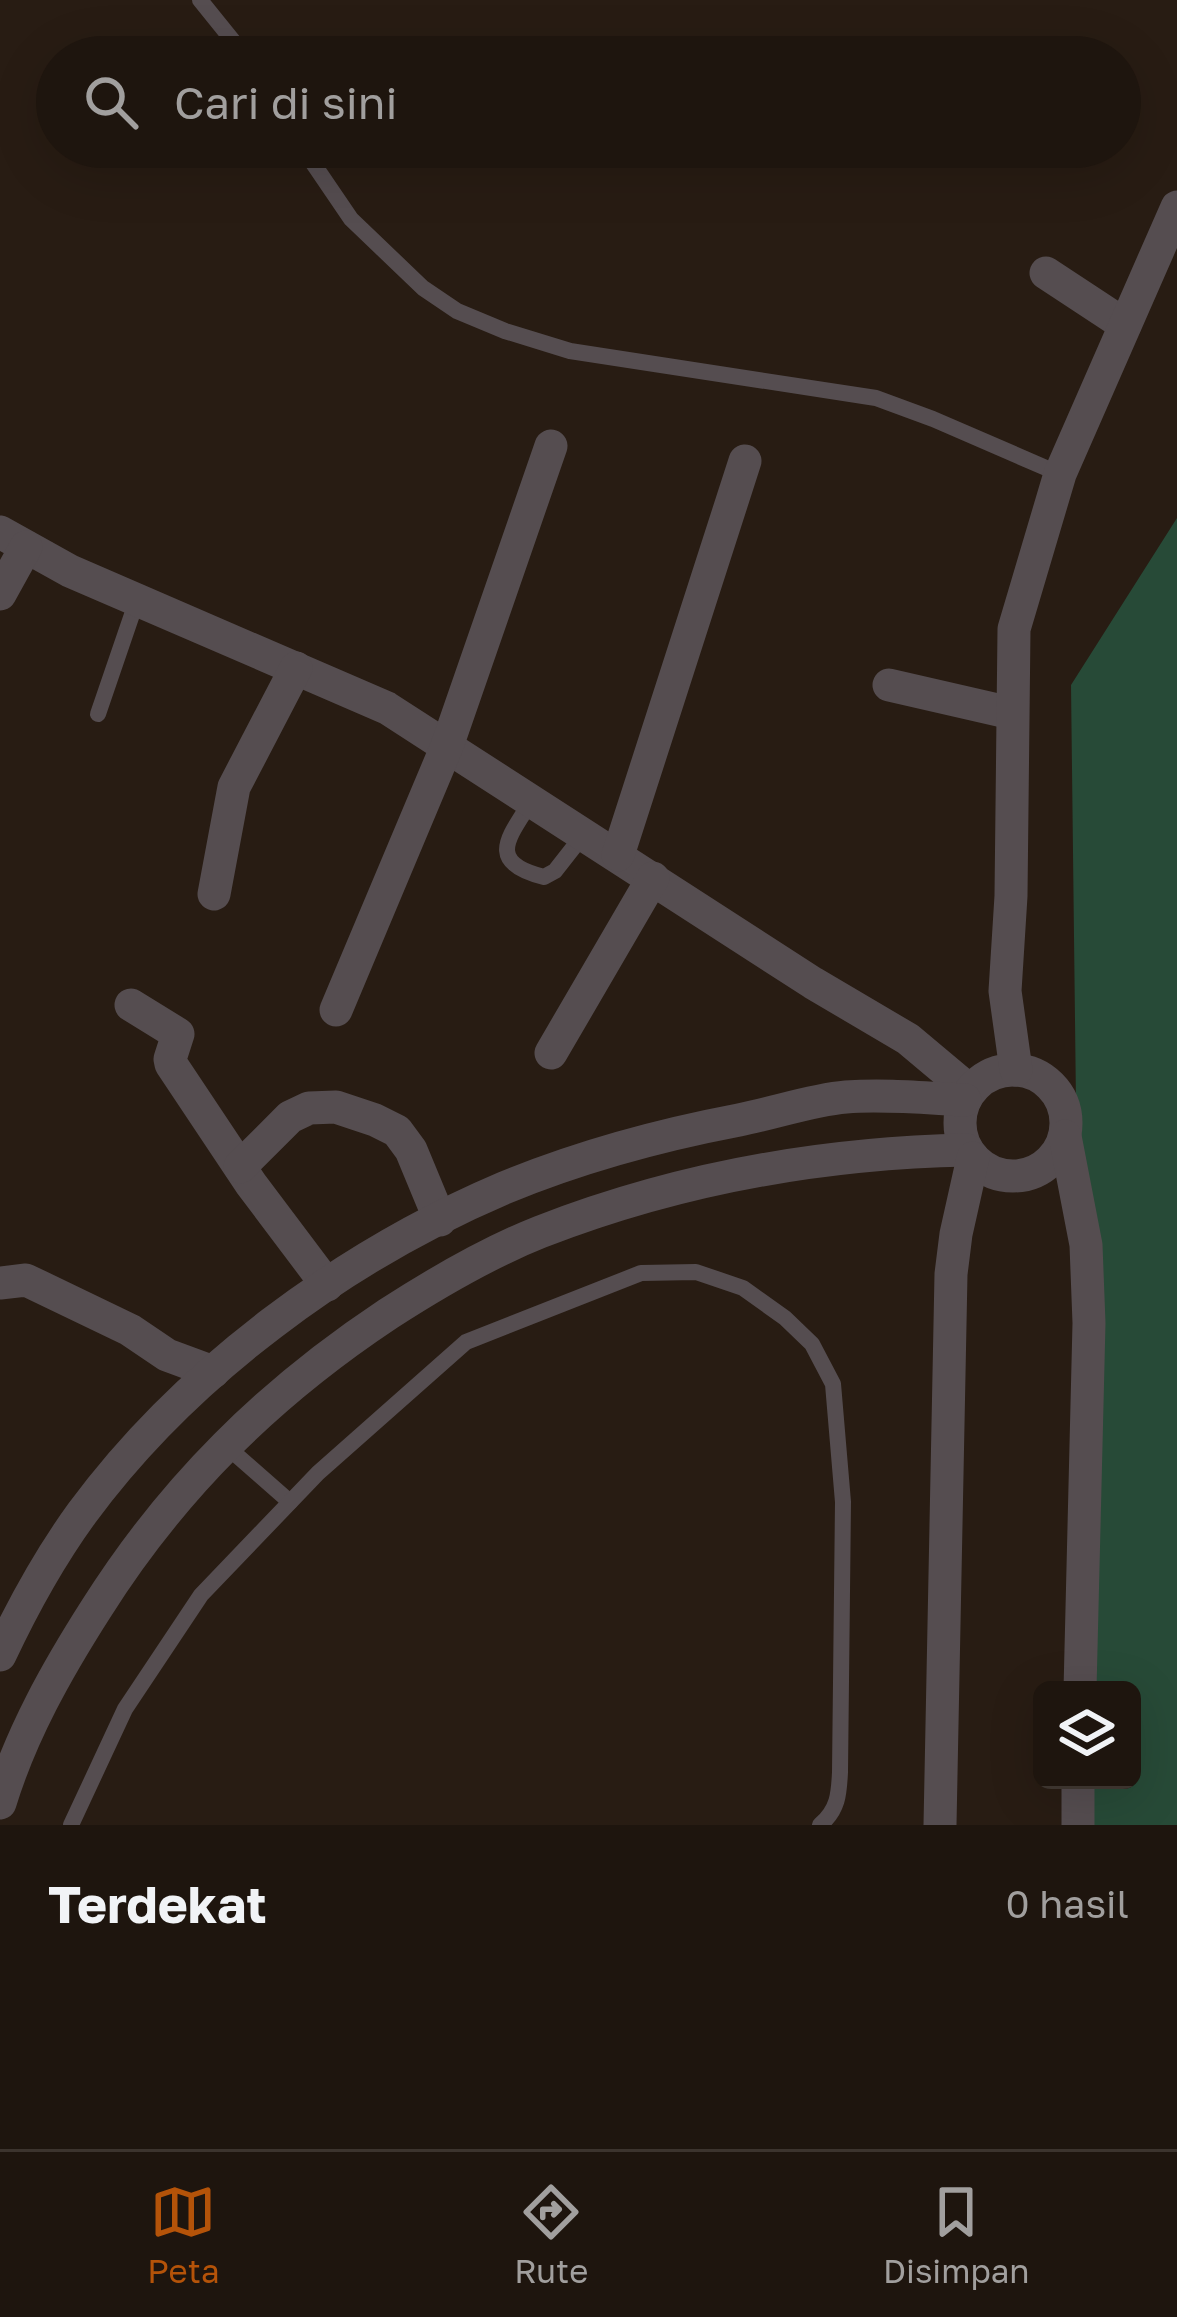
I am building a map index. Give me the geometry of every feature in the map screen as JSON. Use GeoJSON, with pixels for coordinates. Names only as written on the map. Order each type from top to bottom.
{"type":"FeatureCollection","features":[{"type":"Feature","properties":{"kind":"street"},"geometry":{"type":"LineString","coordinates":[[1016,1070],[1005,991],[1011,896],[1014,629],[1060,474],[1177,207]]}},
{"type":"Feature","properties":{"kind":"street"},"geometry":{"type":"LineString","coordinates":[[1046,273],[1125,325]]}},
{"type":"Feature","properties":{"kind":"street"},"geometry":{"type":"LineString","coordinates":[[337,1010],[447,746],[551,446]]}},
{"type":"Feature","properties":{"kind":"street"},"geometry":{"type":"LineString","coordinates":[[618,855],[745,461]]}},
{"type":"Feature","properties":{"kind":"street"},"geometry":{"type":"LineString","coordinates":[[0,594],[13,539],[70,571],[387,708],[908,1039],[967,1096]]}},
{"type":"Feature","properties":{"kind":"street"},"geometry":{"type":"LineString","coordinates":[[214,894],[234,787],[296,668]]}},
{"type":"Feature","properties":{"kind":"street"},"geometry":{"type":"LineString","coordinates":[[889,685],[1011,713]]}},
{"type":"Feature","properties":{"kind":"street"},"geometry":{"type":"LineString","coordinates":[[551,1054],[652,878]]}},
{"type":"Feature","properties":{"kind":"street"},"geometry":{"type":"LineString","coordinates":[[131,1005],[178,1034],[171,1064],[239,1167],[327,1285]]}},
{"type":"Feature","properties":{"kind":"street"},"geometry":{"type":"LineString","coordinates":[[1065,1136],[1048,1163],[1020,1176],[999,1175],[970,1154],[960,1131],[967,1096],[986,1077],[1016,1070],[1036,1075],[1053,1088],[1066,1116],[1088,1284],[1080,1681]]}},
{"type":"Feature","properties":{"kind":"street"},"geometry":{"type":"LineString","coordinates":[[0,1654],[21,1610],[82,1513],[156,1426],[213,1372],[327,1285],[504,1188],[585,1159],[687,1130],[846,1097],[967,1096]]}},
{"type":"Feature","properties":{"kind":"street"},"geometry":{"type":"LineString","coordinates":[[239,1167],[290,1117],[310,1108],[336,1108],[398,1131],[411,1150],[440,1220]]}},
{"type":"Feature","properties":{"kind":"street"},"geometry":{"type":"LineString","coordinates":[[0,1804],[14,1756],[118,1574],[171,1504],[241,1428],[331,1352],[435,1283],[538,1233],[635,1199],[766,1168],[886,1153],[970,1154]]}},
{"type":"Feature","properties":{"kind":"street"},"geometry":{"type":"LineString","coordinates":[[940,1825],[951,1274],[970,1154]]}},
{"type":"Feature","properties":{"kind":"street"},"geometry":{"type":"LineString","coordinates":[[0,1283],[26,1280],[130,1330],[167,1354],[213,1372]]}},
{"type":"Feature","properties":{"kind":"street"},"geometry":{"type":"LineString","coordinates":[[1078,1789],[1078,1825]]}},
{"type":"Feature","properties":{"kind":"lane"},"geometry":{"type":"LineString","coordinates":[[200,0],[229,36]]}},
{"type":"Feature","properties":{"kind":"lane"},"geometry":{"type":"LineString","coordinates":[[316,168],[351,219],[423,288],[457,311],[570,351],[876,398],[1060,474]]}},
{"type":"Feature","properties":{"kind":"lane"},"geometry":{"type":"LineString","coordinates":[[98,713],[136,600]]}},
{"type":"Feature","properties":{"kind":"lane"},"geometry":{"type":"LineString","coordinates":[[532,800],[506,844],[514,865],[544,877],[555,871],[584,834]]}},
{"type":"Feature","properties":{"kind":"lane"},"geometry":{"type":"LineString","coordinates":[[70,1825],[124,1709],[201,1594],[318,1474],[466,1342],[640,1273],[696,1272],[743,1288],[785,1318],[812,1344],[832,1384],[843,1502],[840,1772],[838,1800],[820,1825]]}},
{"type":"Feature","properties":{"kind":"lane"},"geometry":{"type":"LineString","coordinates":[[225,1445],[290,1502]]}},
{"type":"Feature","properties":{"kind":"green space"},"geometry":{"type":"Polygon","coordinates":[[[1177,518],[1177,1825],[1084,1825],[1084,1789],[1141,1789],[1141,1681],[1083,1681],[1071,685],[1177,518]]]}}]}
